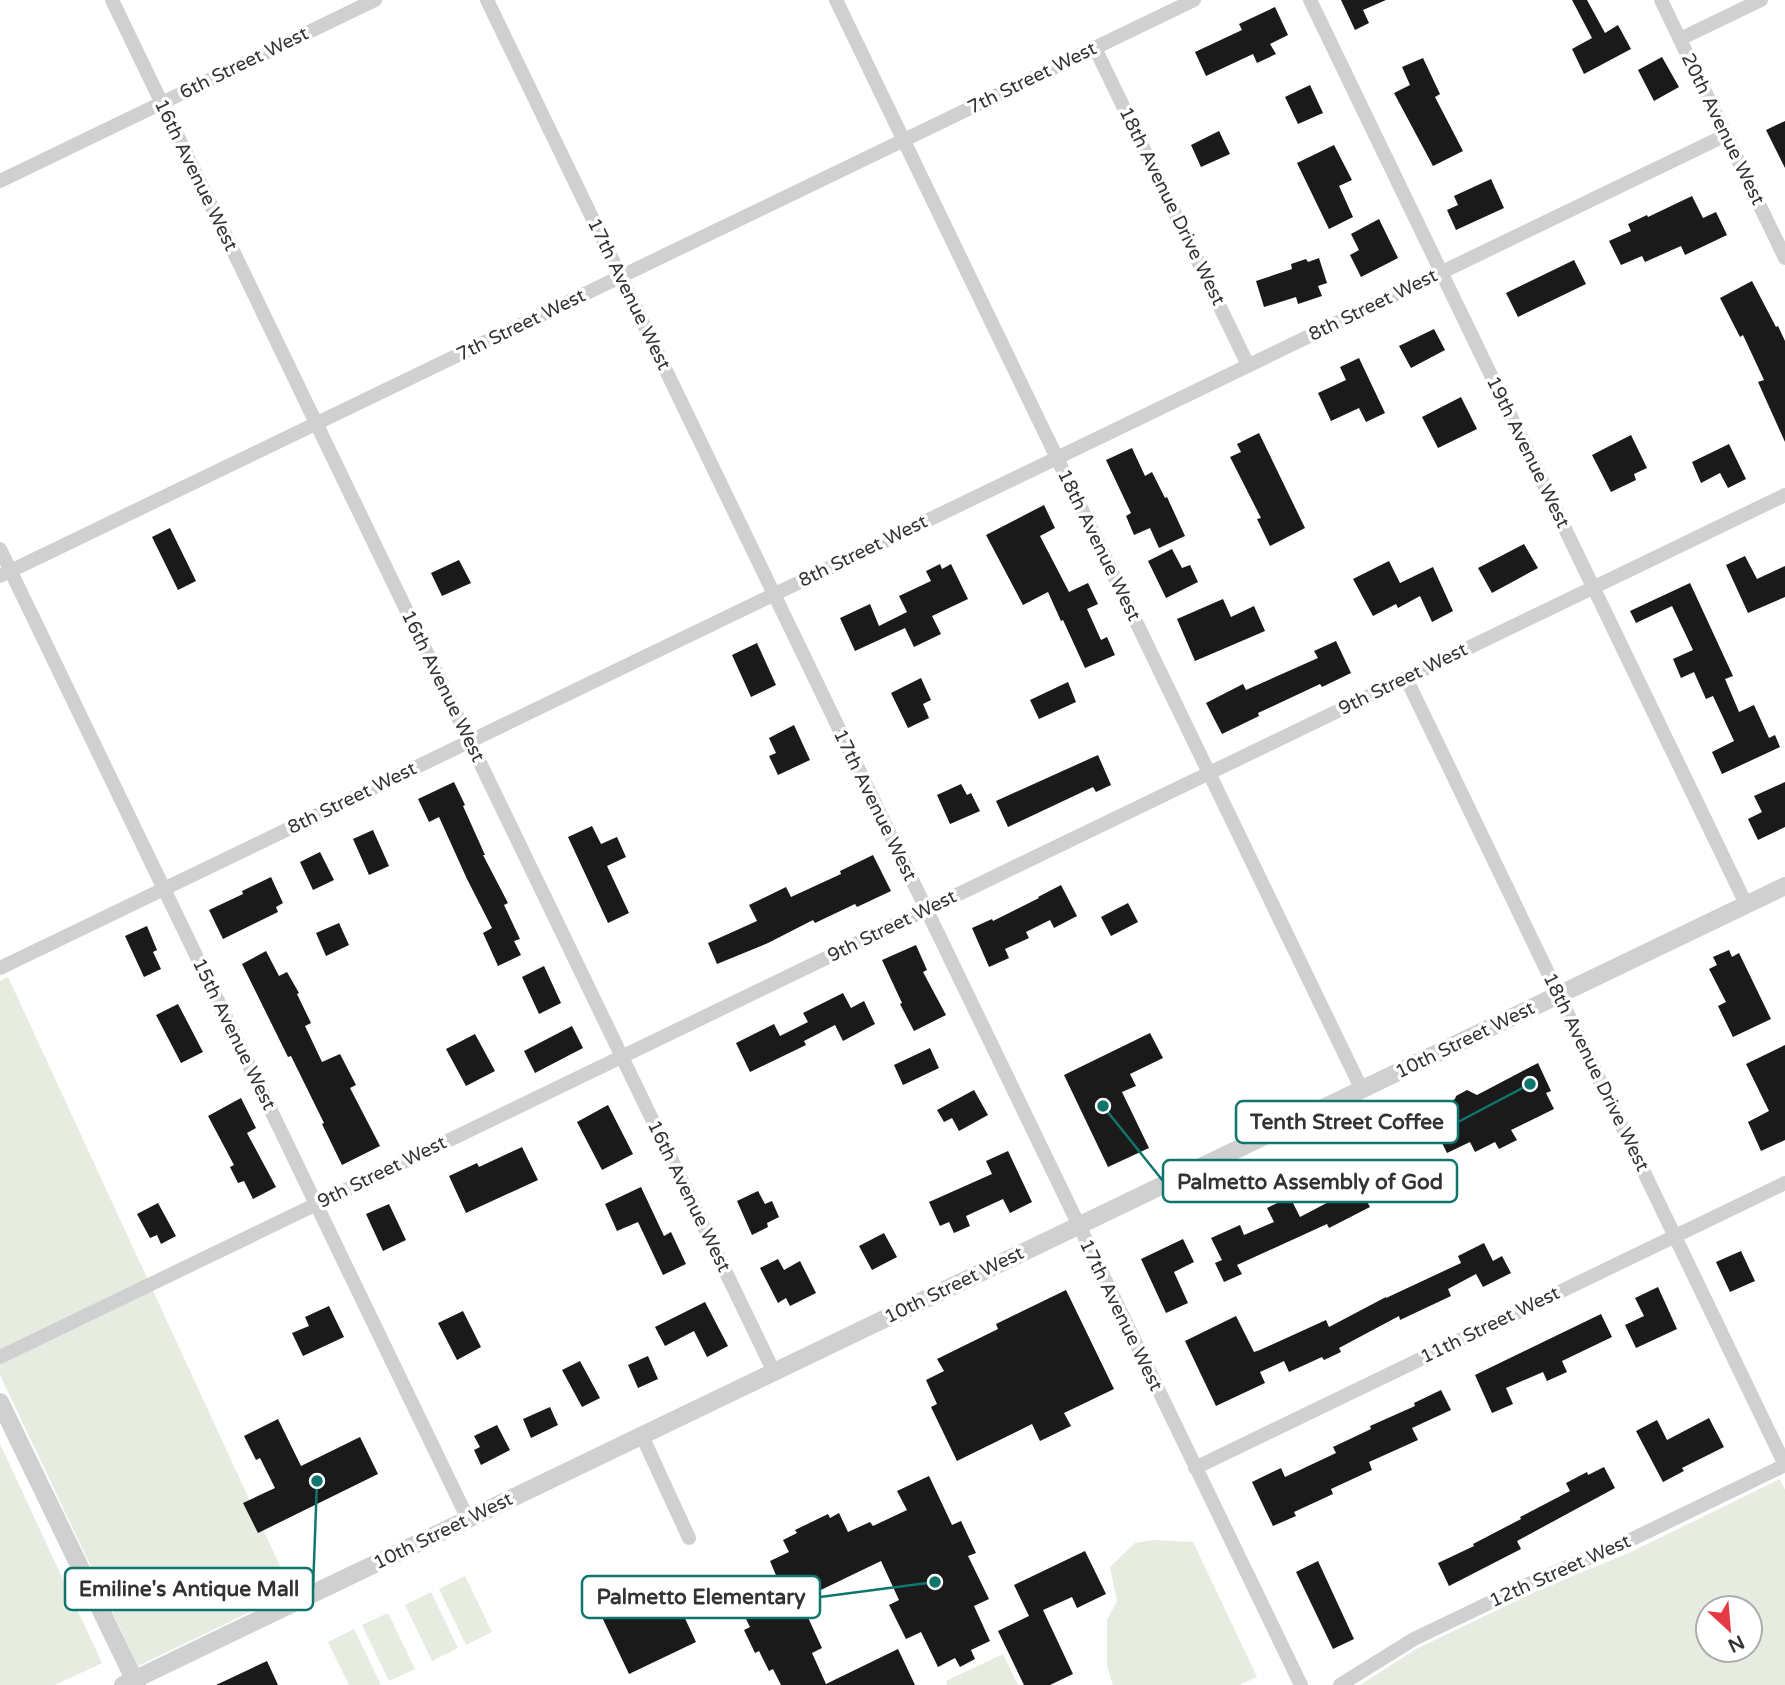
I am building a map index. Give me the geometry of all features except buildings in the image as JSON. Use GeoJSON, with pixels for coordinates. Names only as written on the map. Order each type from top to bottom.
{"type":"FeatureCollection","features":[{"type":"Feature","properties":{"kind":"street","name":"16th Avenue West"},"geometry":{"type":"LineString","coordinates":[[112,0],[774,1372]]}},
{"type":"Feature","properties":{"kind":"street","name":"6th Street West"},"geometry":{"type":"LineString","coordinates":[[0,181],[375,0]]}},
{"type":"Feature","properties":{"kind":"street","name":"17th Avenue West"},"geometry":{"type":"LineString","coordinates":[[486,0],[1301,1685]]}},
{"type":"Feature","properties":{"kind":"street","name":"18th Avenue West"},"geometry":{"type":"LineString","coordinates":[[836,0],[1362,1090]]}},
{"type":"Feature","properties":{"kind":"street","name":"7th Street West"},"geometry":{"type":"LineString","coordinates":[[5,574],[1194,0]]}},
{"type":"Feature","properties":{"kind":"street","name":"19th Avenue West"},"geometry":{"type":"LineString","coordinates":[[1310,0],[1746,904]]}},
{"type":"Feature","properties":{"kind":"street","name":"20th Avenue West"},"geometry":{"type":"LineString","coordinates":[[1661,0],[1785,258]]}},
{"type":"Feature","properties":{"kind":"street"},"geometry":{"type":"LineString","coordinates":[[1680,39],[1761,0]]}},
{"type":"Feature","properties":{"kind":"street","name":"18th Avenue Drive West"},"geometry":{"type":"LineString","coordinates":[[1095,47],[1248,365]]}},
{"type":"Feature","properties":{"kind":"street","name":"8th Street West"},"geometry":{"type":"LineString","coordinates":[[0,968],[1726,135]]}},
{"type":"Feature","properties":{"kind":"street","name":"9th Street West"},"geometry":{"type":"LineString","coordinates":[[0,1357],[1785,495]]}},
{"type":"Feature","properties":{"kind":"street","name":"15th Avenue West"},"geometry":{"type":"LineString","coordinates":[[0,549],[5,574],[164,888],[468,1519]]}},
{"type":"Feature","properties":{"kind":"street","name":"18th Avenue Drive West"},"geometry":{"type":"LineString","coordinates":[[1406,678],[1785,1465]]}},
{"type":"Feature","properties":{"kind":"street","name":"10th Street West"},"geometry":{"type":"LineString","coordinates":[[131,1683],[1785,886]]}},
{"type":"Feature","properties":{"kind":"street","name":"11th Street West"},"geometry":{"type":"LineString","coordinates":[[1195,1468],[1785,1183]]}},
{"type":"Feature","properties":{"kind":"street"},"geometry":{"type":"LineString","coordinates":[[0,1402],[131,1683]]}},
{"type":"Feature","properties":{"kind":"street"},"geometry":{"type":"LineString","coordinates":[[642,1436],[689,1538]]}},
{"type":"Feature","properties":{"kind":"street","name":"12th Street West"},"geometry":{"type":"LineString","coordinates":[[1340,1685],[1414,1639],[1537,1580],[1620,1545],[1785,1465]]}},
{"type":"Feature","properties":{"kind":"shaded area"},"geometry":{"type":"Polygon","coordinates":[[[8,977],[292,1592],[138,1666],[0,1375],[0,981],[8,977]]]}},
{"type":"Feature","properties":{"kind":"shaded area"},"geometry":{"type":"Polygon","coordinates":[[[0,1444],[102,1663],[55,1685],[0,1685],[0,1444]]]}},
{"type":"Feature","properties":{"kind":"shaded area"},"geometry":{"type":"Polygon","coordinates":[[[1780,1479],[1785,1490],[1785,1685],[1360,1685],[1418,1648],[1541,1589],[1631,1552],[1780,1479]]]}},
{"type":"Feature","properties":{"kind":"shaded area"},"geometry":{"type":"Polygon","coordinates":[[[1154,1540],[1193,1542],[1257,1677],[1240,1685],[1113,1685],[1107,1666],[1107,1620],[1117,1601],[1110,1567],[1135,1543],[1154,1540]]]}},
{"type":"Feature","properties":{"kind":"shaded area"},"geometry":{"type":"Polygon","coordinates":[[[465,1576],[492,1632],[466,1645],[439,1589],[465,1576]]]}},
{"type":"Feature","properties":{"kind":"shaded area"},"geometry":{"type":"Polygon","coordinates":[[[431,1592],[458,1648],[432,1661],[405,1605],[431,1592]]]}},
{"type":"Feature","properties":{"kind":"shaded area"},"geometry":{"type":"Polygon","coordinates":[[[388,1613],[415,1669],[389,1681],[362,1625],[388,1613]]]}},
{"type":"Feature","properties":{"kind":"shaded area"},"geometry":{"type":"Polygon","coordinates":[[[354,1629],[381,1685],[349,1685],[328,1642],[354,1629]]]}},
{"type":"Feature","properties":{"kind":"shaded area"},"geometry":{"type":"Polygon","coordinates":[[[1003,1654],[1018,1685],[947,1685],[946,1681],[1003,1654]]]}},
{"type":"Feature","properties":{"kind":"place","name":"Tenth Street Coffee"},"geometry":{"type":"Point","coordinates":[1530,1084]}},
{"type":"Feature","properties":{"kind":"place","name":"Palmetto Assembly of God"},"geometry":{"type":"Point","coordinates":[1103,1106]}},
{"type":"Feature","properties":{"kind":"place","name":"Emiline's Antique Mall"},"geometry":{"type":"Point","coordinates":[317,1481]}},
{"type":"Feature","properties":{"kind":"place","name":"Palmetto Elementary"},"geometry":{"type":"Point","coordinates":[935,1582]}}]}
